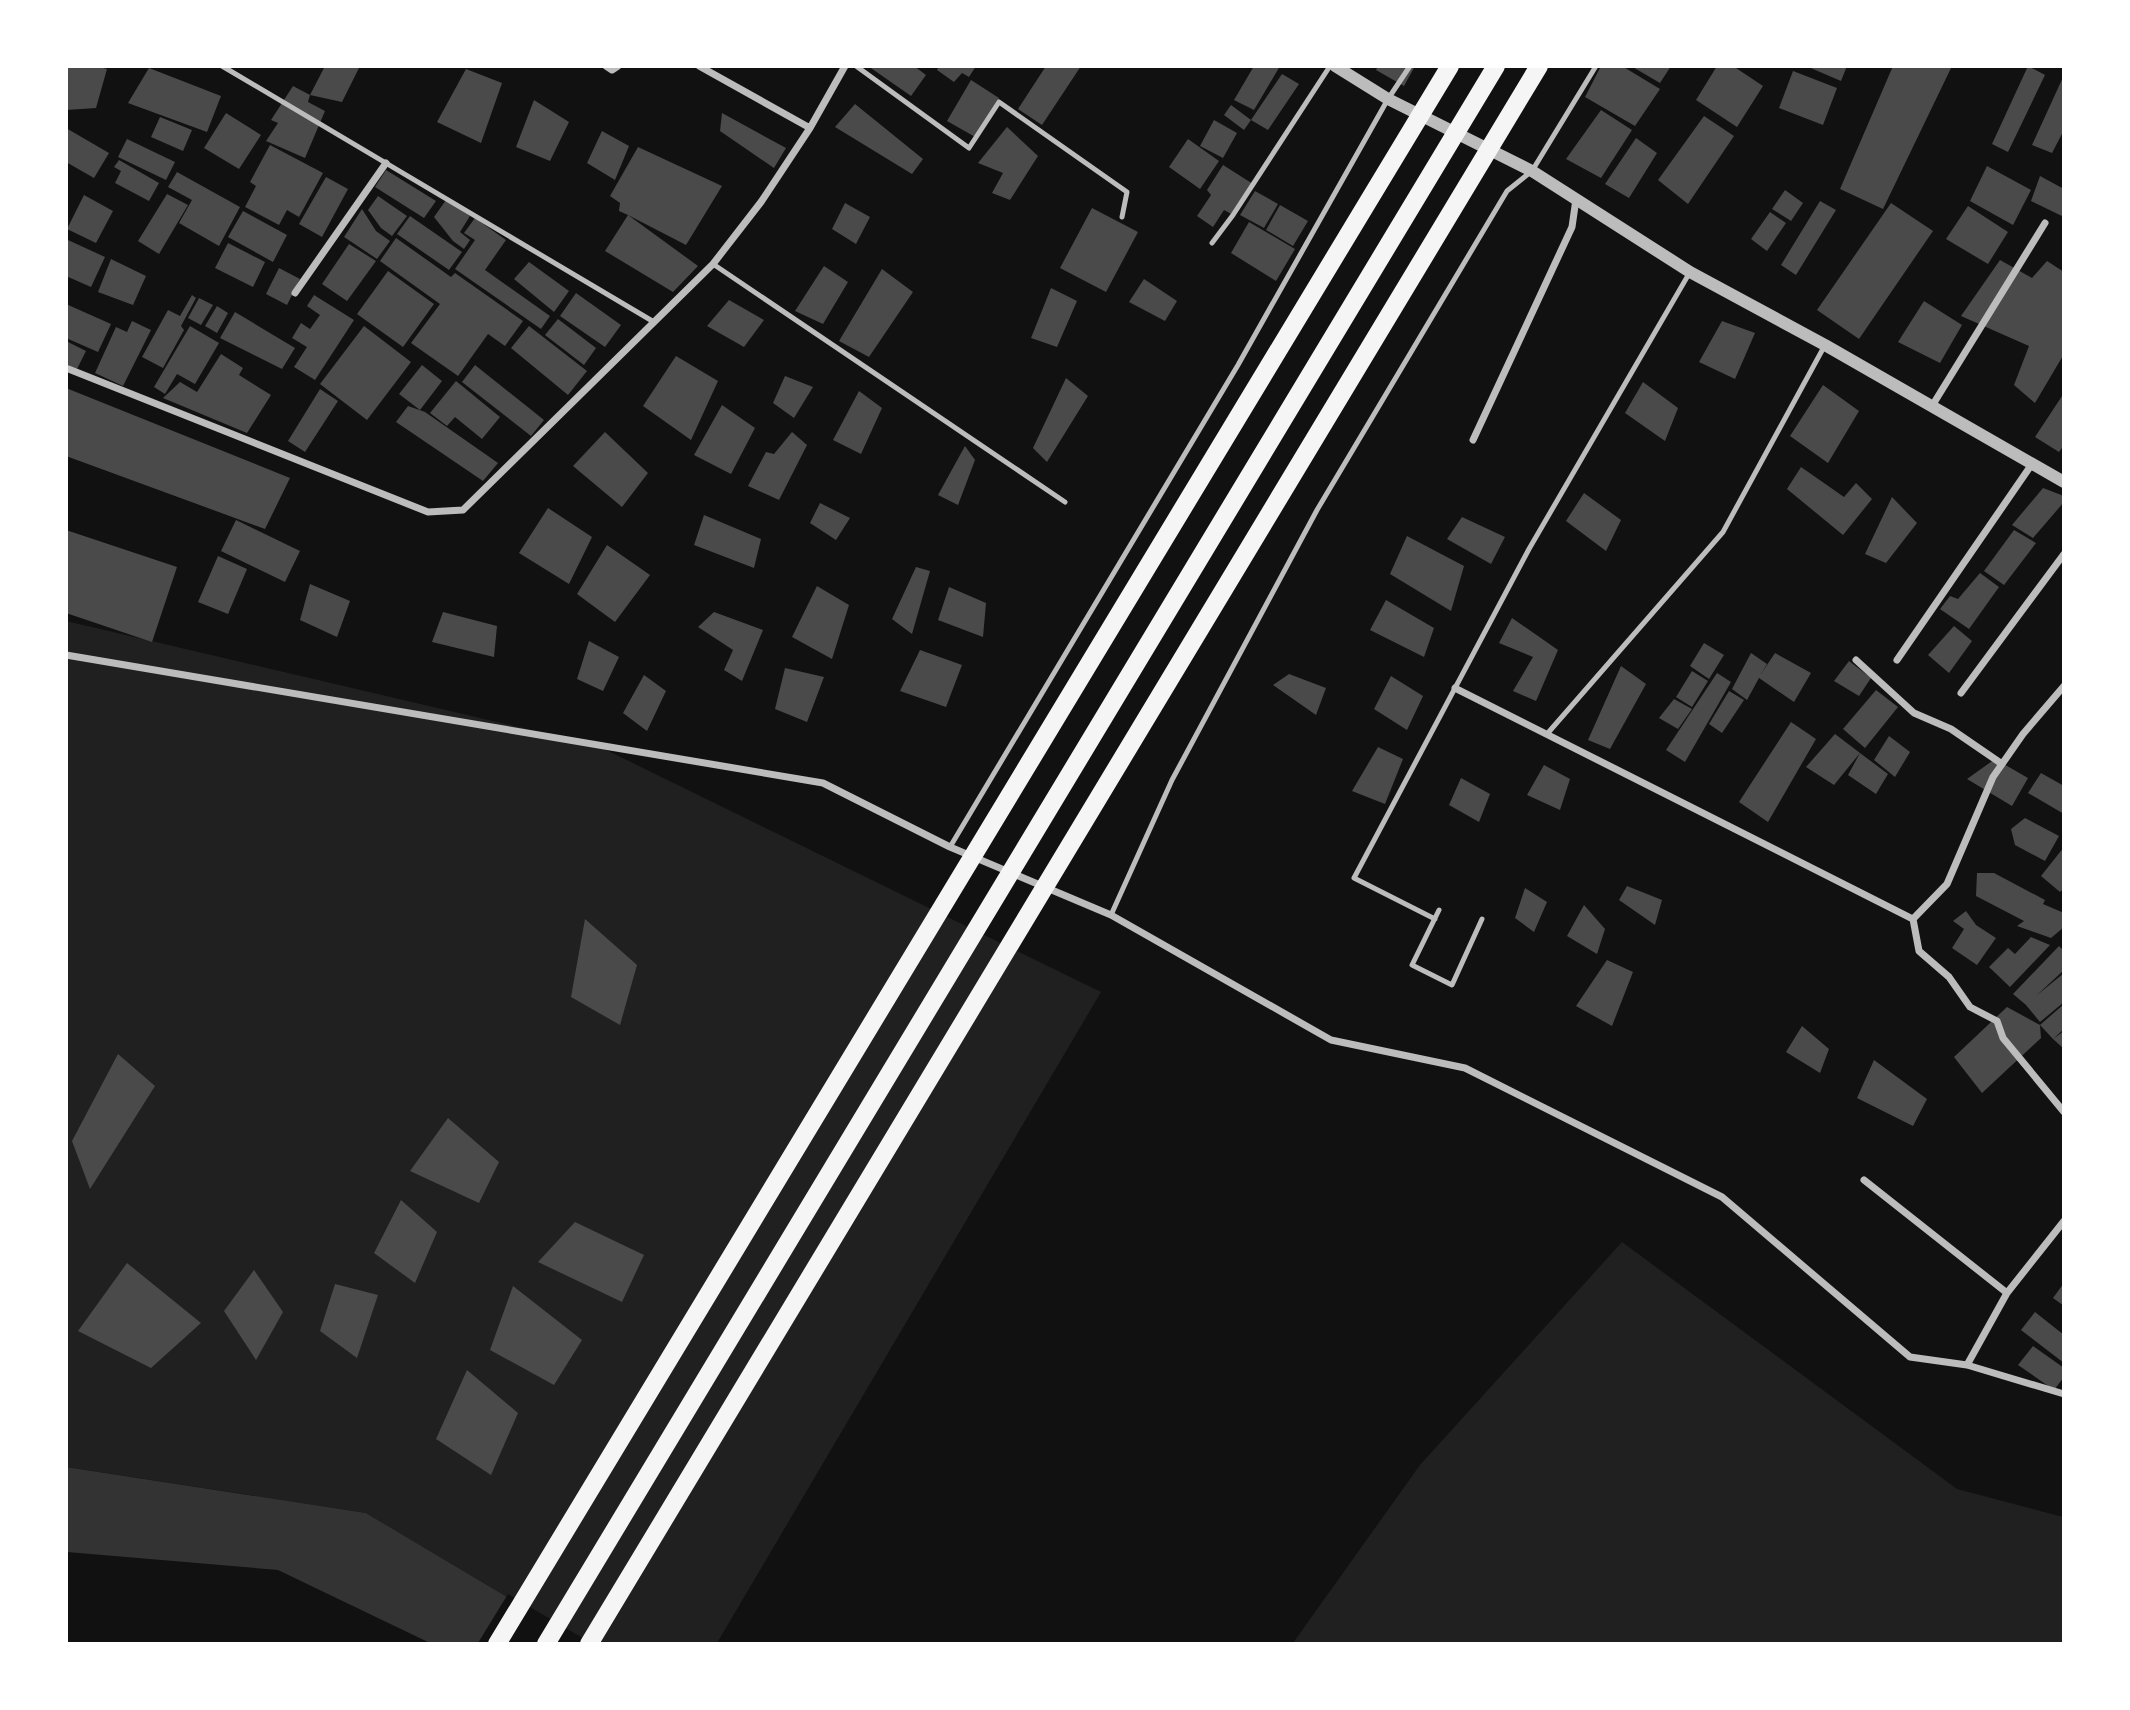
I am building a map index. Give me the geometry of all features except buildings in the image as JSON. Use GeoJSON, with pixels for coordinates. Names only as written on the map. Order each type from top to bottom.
{"type":"FeatureCollection","features":[{"type":"Feature","properties":{"kind":"main road"},"geometry":{"type":"LineString","coordinates":[[497,1643],[1450,66]]}},
{"type":"Feature","properties":{"kind":"main road"},"geometry":{"type":"LineString","coordinates":[[546,1643],[1496,66]]}},
{"type":"Feature","properties":{"kind":"main road"},"geometry":{"type":"LineString","coordinates":[[589,1643],[1539,66]]}},
{"type":"Feature","properties":{"kind":"street"},"geometry":{"type":"LineString","coordinates":[[606,66],[612,71],[618,66]]}},
{"type":"Feature","properties":{"kind":"street"},"geometry":{"type":"LineString","coordinates":[[699,66],[810,128]]}},
{"type":"Feature","properties":{"kind":"street"},"geometry":{"type":"LineString","coordinates":[[66,368],[428,512],[463,510],[713,264],[761,202],[810,128],[845,66]]}},
{"type":"Feature","properties":{"kind":"street"},"geometry":{"type":"LineString","coordinates":[[1332,66],[1388,99],[1532,171],[1690,272],[1825,345],[2063,482]]}},
{"type":"Feature","properties":{"kind":"street"},"geometry":{"type":"LineString","coordinates":[[295,293],[386,163]]}},
{"type":"Feature","properties":{"kind":"street"},"geometry":{"type":"LineString","coordinates":[[1473,440],[1572,227],[1577,198]]}},
{"type":"Feature","properties":{"kind":"street"},"geometry":{"type":"LineString","coordinates":[[1932,406],[2045,223]]}},
{"type":"Feature","properties":{"kind":"street"},"geometry":{"type":"LineString","coordinates":[[1897,660],[2032,464]]}},
{"type":"Feature","properties":{"kind":"street"},"geometry":{"type":"LineString","coordinates":[[1961,693],[2063,554]]}},
{"type":"Feature","properties":{"kind":"street"},"geometry":{"type":"LineString","coordinates":[[66,656],[823,783],[950,847],[1111,915],[1331,1040],[1465,1068],[1722,1197],[1910,1357],[1966,1365],[2063,1394]]}},
{"type":"Feature","properties":{"kind":"street"},"geometry":{"type":"LineString","coordinates":[[1856,660],[1914,713],[1951,729],[2002,764]]}},
{"type":"Feature","properties":{"kind":"street"},"geometry":{"type":"LineString","coordinates":[[1913,919],[1947,884],[1993,777],[2023,734],[2063,686]]}},
{"type":"Feature","properties":{"kind":"street"},"geometry":{"type":"LineString","coordinates":[[1455,688],[1913,919]]}},
{"type":"Feature","properties":{"kind":"street"},"geometry":{"type":"LineString","coordinates":[[1913,919],[1919,951],[1949,978],[1970,1007],[1997,1021],[2003,1038],[2063,1112]]}},
{"type":"Feature","properties":{"kind":"street"},"geometry":{"type":"LineString","coordinates":[[1864,1180],[2007,1293]]}},
{"type":"Feature","properties":{"kind":"street"},"geometry":{"type":"LineString","coordinates":[[1966,1365],[2007,1293],[2063,1221]]}},
{"type":"Feature","properties":{"kind":"lane"},"geometry":{"type":"LineString","coordinates":[[222,66],[654,322]]}},
{"type":"Feature","properties":{"kind":"lane"},"geometry":{"type":"LineString","coordinates":[[856,66],[969,148],[999,102],[1128,192],[1122,217]]}},
{"type":"Feature","properties":{"kind":"lane"},"geometry":{"type":"LineString","coordinates":[[1212,243],[1332,66]]}},
{"type":"Feature","properties":{"kind":"lane"},"geometry":{"type":"LineString","coordinates":[[950,847],[1238,365],[1388,99],[1410,66]]}},
{"type":"Feature","properties":{"kind":"lane"},"geometry":{"type":"LineString","coordinates":[[1111,915],[1172,780],[1317,510],[1507,191],[1532,171],[1596,66]]}},
{"type":"Feature","properties":{"kind":"lane"},"geometry":{"type":"LineString","coordinates":[[713,264],[1065,502]]}},
{"type":"Feature","properties":{"kind":"lane"},"geometry":{"type":"LineString","coordinates":[[1435,919],[1354,878],[1529,549],[1690,272]]}},
{"type":"Feature","properties":{"kind":"lane"},"geometry":{"type":"LineString","coordinates":[[1547,734],[1723,532],[1825,345]]}},
{"type":"Feature","properties":{"kind":"lane"},"geometry":{"type":"LineString","coordinates":[[1439,910],[1412,965],[1452,985],[1482,919]]}},
{"type":"Feature","properties":{"kind":"shaded area"},"geometry":{"type":"Polygon","coordinates":[[[66,621],[596,745],[1101,992],[717,1643],[584,1643],[366,1513],[67,1467],[66,621]]]}},
{"type":"Feature","properties":{"kind":"shaded area"},"geometry":{"type":"Polygon","coordinates":[[[1622,1242],[1957,1489],[2063,1517],[2063,1643],[1293,1643],[1420,1465],[1622,1242]]]}},
{"type":"Feature","properties":{"kind":"shaded area"},"geometry":{"type":"Polygon","coordinates":[[[66,1467],[366,1513],[584,1643],[430,1643],[278,1570],[67,1552],[66,1467]]]}},
{"type":"Feature","properties":{"kind":"pier"},"geometry":{"type":"Polygon","coordinates":[[[508,1594],[586,1640],[587,1644],[478,1643],[508,1594]]]}}]}
